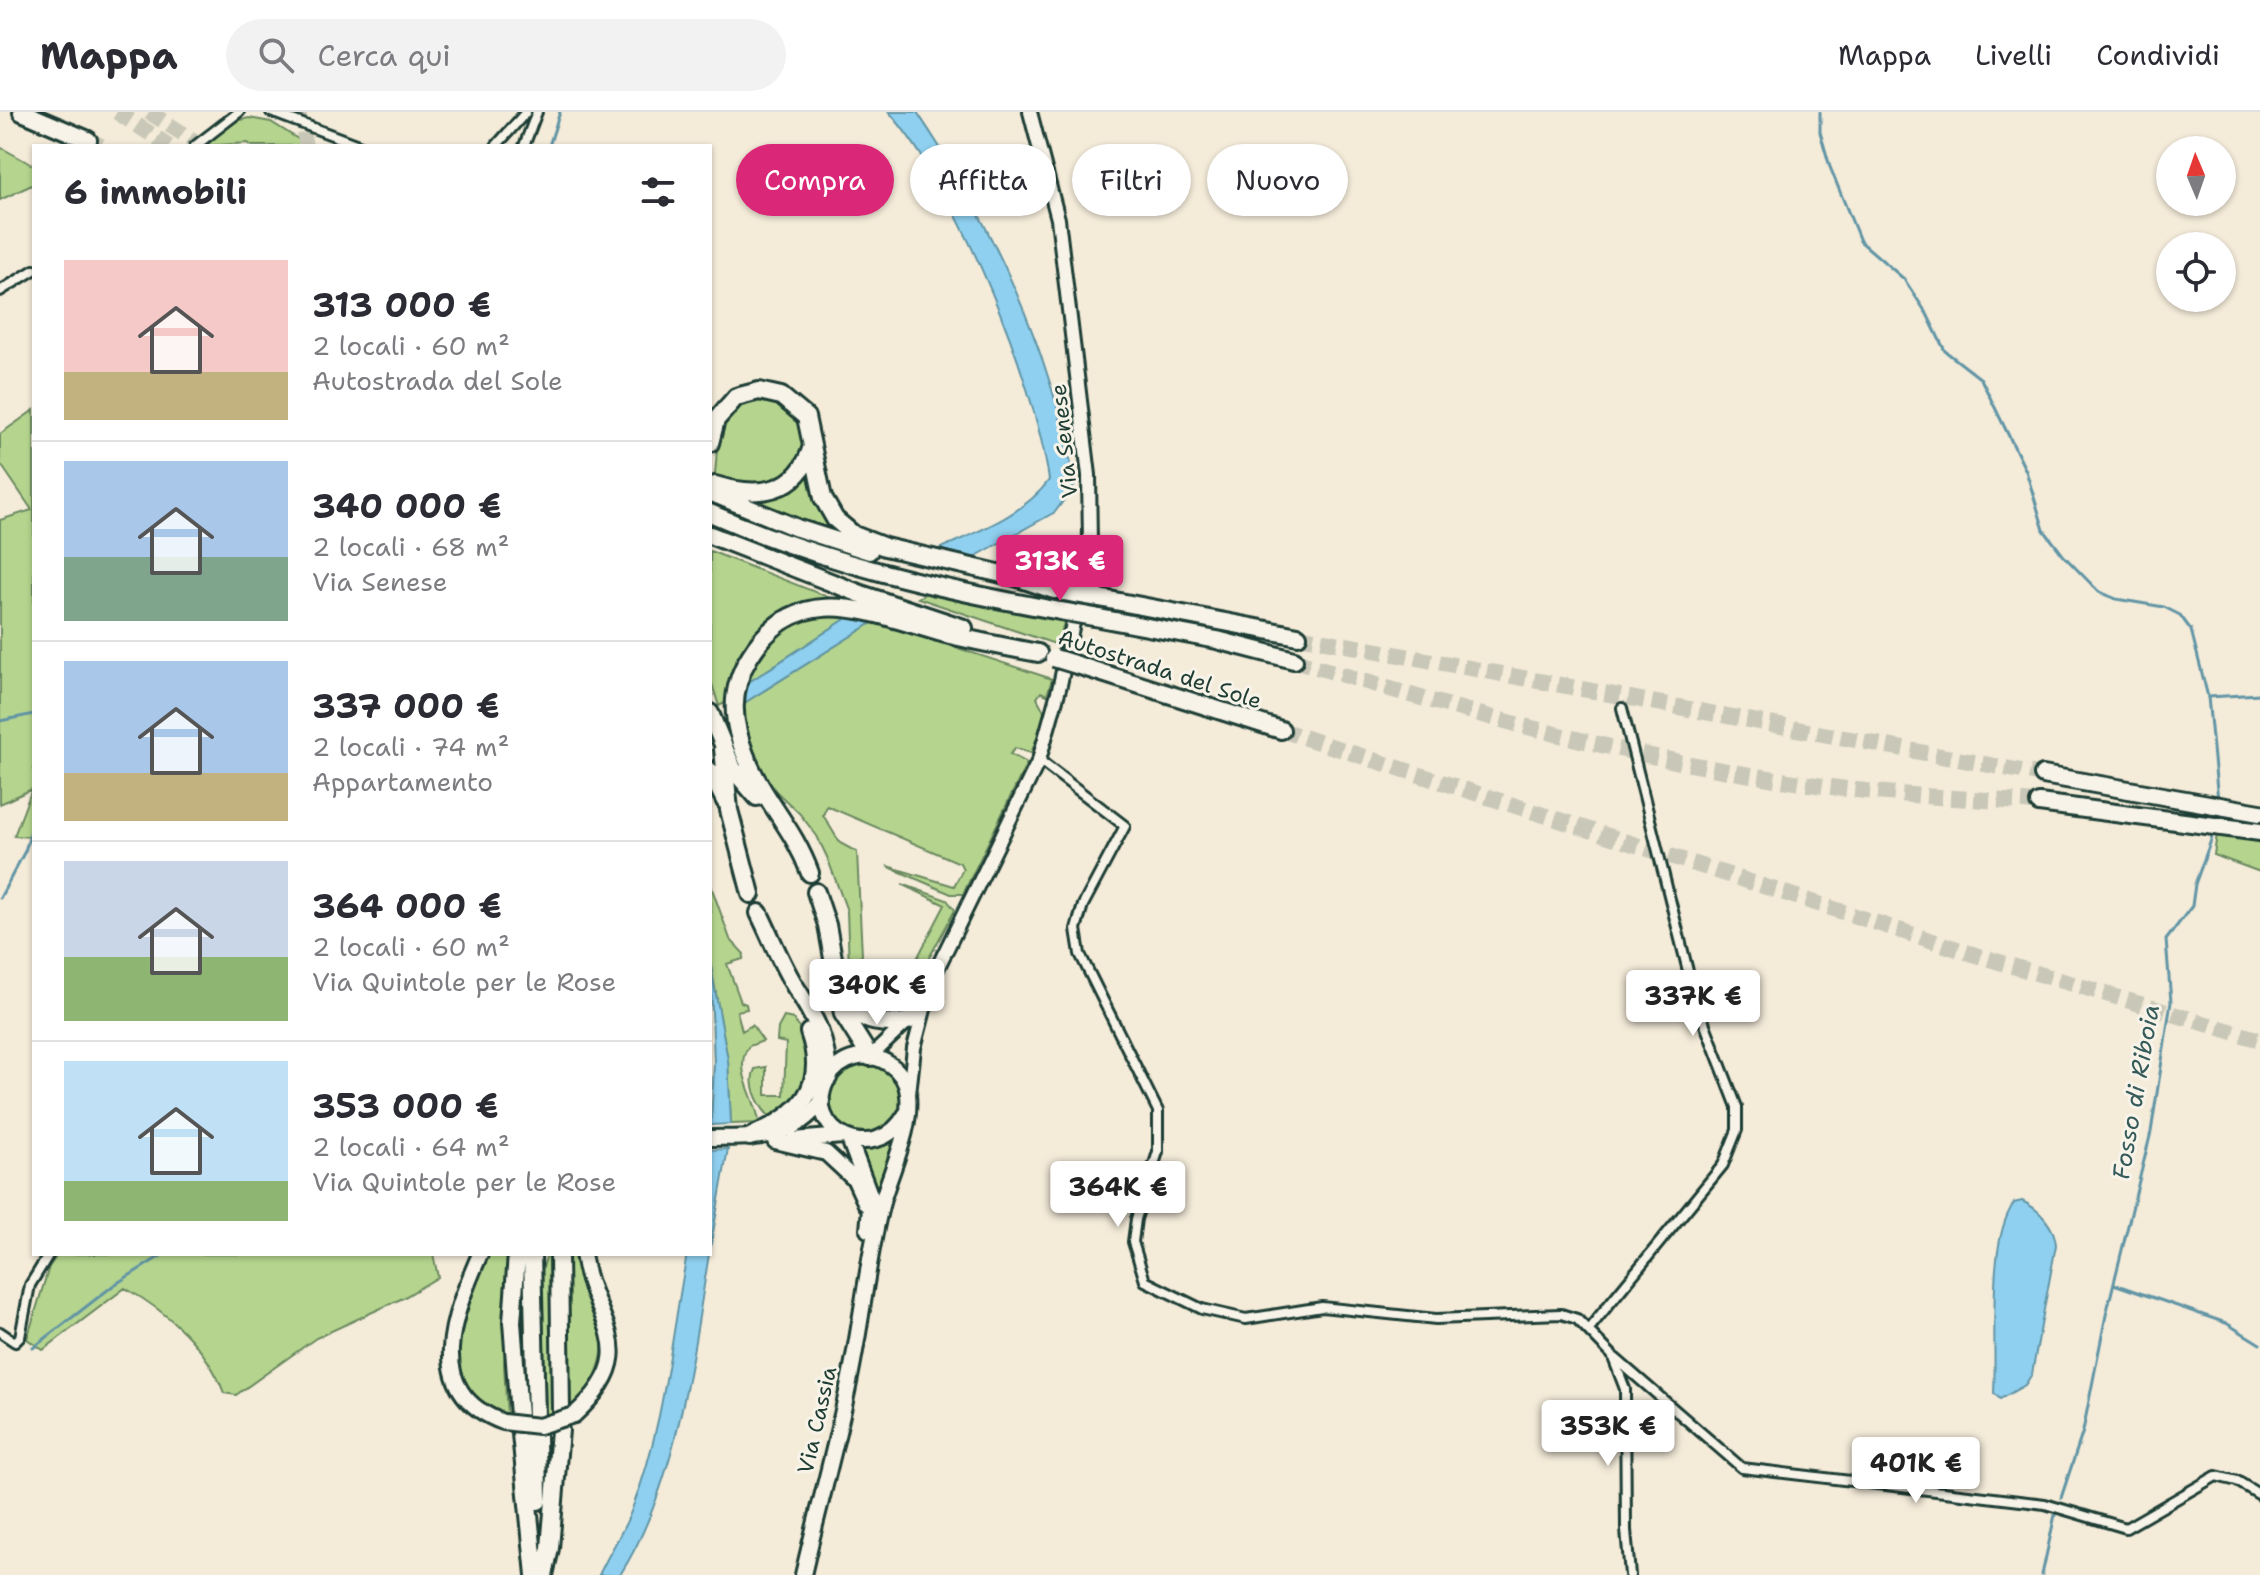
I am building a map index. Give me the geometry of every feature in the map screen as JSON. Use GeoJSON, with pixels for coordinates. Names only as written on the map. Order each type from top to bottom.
{"type":"FeatureCollection","features":[{"type":"Feature","properties":{"kind":"highway"},"geometry":{"type":"LineString","coordinates":[[22,112],[88,140]]}},
{"type":"Feature","properties":{"kind":"highway"},"geometry":{"type":"LineString","coordinates":[[712,435],[716,420],[736,397],[759,391],[793,403],[806,417],[813,440],[819,488],[835,519],[866,541],[906,557]]}},
{"type":"Feature","properties":{"kind":"highway"},"geometry":{"type":"LineString","coordinates":[[713,488],[741,490],[780,487],[801,471],[813,440]]}},
{"type":"Feature","properties":{"kind":"highway"},"geometry":{"type":"LineString","coordinates":[[713,488],[797,528],[906,557]]}},
{"type":"Feature","properties":{"kind":"highway","name":"Autostrada del Sole"},"geometry":{"type":"LineString","coordinates":[[712,513],[791,546],[872,572],[954,591],[1204,637],[1294,660]]}},
{"type":"Feature","properties":{"kind":"highway","name":"Autostrada del Sole"},"geometry":{"type":"LineString","coordinates":[[712,536],[861,594],[903,614],[1046,655],[1281,730]]}},
{"type":"Feature","properties":{"kind":"highway","name":"Autostrada del Sole"},"geometry":{"type":"LineString","coordinates":[[906,557],[1059,591],[1298,636]]}},
{"type":"Feature","properties":{"kind":"highway"},"geometry":{"type":"LineString","coordinates":[[810,873],[795,838],[754,780],[738,734],[734,711],[738,679],[756,646],[797,613],[842,607],[903,614]]}},
{"type":"Feature","properties":{"kind":"highway"},"geometry":{"type":"LineString","coordinates":[[712,719],[731,774],[729,810]]}},
{"type":"Feature","properties":{"kind":"highway"},"geometry":{"type":"LineString","coordinates":[[731,774],[772,807]]}},
{"type":"Feature","properties":{"kind":"highway"},"geometry":{"type":"LineString","coordinates":[[712,775],[729,810],[751,894]]}},
{"type":"Feature","properties":{"kind":"highway"},"geometry":{"type":"LineString","coordinates":[[2043,775],[2217,808],[2260,813]]}},
{"type":"Feature","properties":{"kind":"highway"},"geometry":{"type":"LineString","coordinates":[[2039,803],[2260,832]]}},
{"type":"Feature","properties":{"kind":"highway"},"geometry":{"type":"LineString","coordinates":[[816,892],[830,941],[843,1014],[870,1057]]}},
{"type":"Feature","properties":{"kind":"highway"},"geometry":{"type":"LineString","coordinates":[[750,1137],[791,1116],[808,1093],[814,1048],[798,992],[759,913]]}},
{"type":"Feature","properties":{"kind":"highway"},"geometry":{"type":"LineString","coordinates":[[798,992],[810,1005],[820,1031],[828,1078]]}},
{"type":"Feature","properties":{"kind":"highway"},"geometry":{"type":"LineString","coordinates":[[838,997],[857,1015],[869,1021],[881,1024],[908,1021]]}},
{"type":"Feature","properties":{"kind":"highway"},"geometry":{"type":"LineString","coordinates":[[517,1256],[512,1322],[519,1418]]}},
{"type":"Feature","properties":{"kind":"highway"},"geometry":{"type":"LineString","coordinates":[[519,1418],[532,1256]]}},
{"type":"Feature","properties":{"kind":"highway"},"geometry":{"type":"LineString","coordinates":[[559,1256],[568,1414]]}},
{"type":"Feature","properties":{"kind":"highway"},"geometry":{"type":"LineString","coordinates":[[539,1575],[550,1548],[560,1430]]}},
{"type":"Feature","properties":{"kind":"highway"},"geometry":{"type":"LineString","coordinates":[[529,1434],[539,1575]]}},
{"type":"Feature","properties":{"kind":"main road","name":"Via Senese"},"geometry":{"type":"LineString","coordinates":[[870,1057],[908,1021],[932,979],[1039,760],[1074,625],[1092,517],[1058,219],[1030,112]]}},
{"type":"Feature","properties":{"kind":"main road","name":"Via Senese"},"geometry":{"type":"LineString","coordinates":[[908,1096],[914,1048],[932,979]]}},
{"type":"Feature","properties":{"kind":"main road"},"geometry":{"type":"LineString","coordinates":[[712,1138],[750,1137],[798,1127],[822,1101],[828,1078],[842,1064],[870,1057],[896,1070],[908,1096]]}},
{"type":"Feature","properties":{"kind":"main road","name":"Via Cassia"},"geometry":{"type":"LineString","coordinates":[[803,1575],[853,1361],[866,1274],[908,1096]]}},
{"type":"Feature","properties":{"kind":"main road","name":"Via Cassia"},"geometry":{"type":"LineString","coordinates":[[822,1101],[828,1121],[846,1138],[867,1181],[866,1274]]}},
{"type":"Feature","properties":{"kind":"main road"},"geometry":{"type":"LineString","coordinates":[[775,1141],[846,1138],[862,1142],[889,1136],[906,1114]]}},
{"type":"Feature","properties":{"kind":"main road"},"geometry":{"type":"LineString","coordinates":[[750,1137],[826,1153],[855,1180],[869,1213]]}},
{"type":"Feature","properties":{"kind":"main road"},"geometry":{"type":"LineString","coordinates":[[479,1256],[457,1309],[450,1346],[460,1388],[470,1403],[485,1415],[519,1418],[539,1426],[568,1414],[597,1391],[605,1377],[612,1345],[584,1256]]}},
{"type":"Feature","properties":{"kind":"street"},"geometry":{"type":"LineString","coordinates":[[197,144],[239,112]]}},
{"type":"Feature","properties":{"kind":"street"},"geometry":{"type":"LineString","coordinates":[[271,112],[356,144]]}},
{"type":"Feature","properties":{"kind":"street"},"geometry":{"type":"LineString","coordinates":[[498,144],[526,112]]}},
{"type":"Feature","properties":{"kind":"street"},"geometry":{"type":"LineString","coordinates":[[525,144],[537,112]]}},
{"type":"Feature","properties":{"kind":"street"},"geometry":{"type":"LineString","coordinates":[[0,291],[32,271]]}},
{"type":"Feature","properties":{"kind":"street"},"geometry":{"type":"LineString","coordinates":[[1588,1330],[1723,1165],[1737,1130],[1737,1107],[1695,999],[1622,708]]}},
{"type":"Feature","properties":{"kind":"street"},"geometry":{"type":"LineString","coordinates":[[1039,760],[1125,826],[1083,905],[1076,929],[1080,954],[1158,1111],[1158,1152],[1136,1219],[1133,1242],[1145,1281],[1202,1309],[1246,1319],[1322,1307],[1436,1319],[1561,1314],[1577,1319],[1612,1355],[1742,1468],[2045,1504],[2126,1528],[2216,1476],[2237,1481],[2260,1495]]}},
{"type":"Feature","properties":{"kind":"street"},"geometry":{"type":"LineString","coordinates":[[0,1332],[15,1342],[20,1337],[30,1285],[48,1256]]}},
{"type":"Feature","properties":{"kind":"street"},"geometry":{"type":"LineString","coordinates":[[1612,1355],[1625,1389],[1625,1515],[1630,1575]]}},
{"type":"Feature","properties":{"kind":"green space"},"geometry":{"type":"Polygon","coordinates":[[[249,118],[271,122],[306,144],[208,144],[231,122],[249,118]]]}},
{"type":"Feature","properties":{"kind":"green space"},"geometry":{"type":"Polygon","coordinates":[[[0,147],[32,165],[32,185],[0,200],[0,147]]]}},
{"type":"Feature","properties":{"kind":"green space"},"geometry":{"type":"Polygon","coordinates":[[[757,399],[779,400],[803,425],[802,447],[797,463],[789,474],[765,483],[714,481],[718,442],[724,421],[731,412],[757,399]]]}},
{"type":"Feature","properties":{"kind":"green space"},"geometry":{"type":"Polygon","coordinates":[[[32,411],[32,510],[0,463],[0,434],[32,411]]]}},
{"type":"Feature","properties":{"kind":"green space"},"geometry":{"type":"Polygon","coordinates":[[[807,471],[813,499],[831,528],[795,519],[749,499],[807,471]]]}},
{"type":"Feature","properties":{"kind":"green space"},"geometry":{"type":"Polygon","coordinates":[[[32,510],[32,789],[0,804],[0,520],[32,510]]]}},
{"type":"Feature","properties":{"kind":"green space"},"geometry":{"type":"Polygon","coordinates":[[[712,552],[828,597],[791,607],[755,633],[737,658],[727,702],[719,706],[712,684],[712,552]]]}},
{"type":"Feature","properties":{"kind":"green space"},"geometry":{"type":"Polygon","coordinates":[[[926,593],[1065,618],[1058,645],[918,598],[926,593]]]}},
{"type":"Feature","properties":{"kind":"green space"},"geometry":{"type":"Polygon","coordinates":[[[819,613],[850,616],[743,686],[757,659],[780,632],[819,613]]]}},
{"type":"Feature","properties":{"kind":"green space"},"geometry":{"type":"Polygon","coordinates":[[[875,621],[1052,679],[1047,695],[1041,692],[1037,698],[1046,715],[1031,753],[1015,748],[1010,754],[1027,763],[963,894],[951,894],[887,866],[954,886],[963,869],[960,863],[827,806],[823,815],[840,843],[857,852],[862,955],[857,961],[858,970],[863,971],[859,984],[871,1002],[884,1005],[898,995],[945,905],[902,884],[947,900],[955,910],[902,1008],[889,1015],[874,1013],[850,996],[847,911],[827,857],[817,836],[799,813],[766,782],[743,732],[741,705],[875,621]]]}},
{"type":"Feature","properties":{"kind":"green space"},"geometry":{"type":"Polygon","coordinates":[[[32,789],[32,837],[14,836],[32,789]]]}},
{"type":"Feature","properties":{"kind":"green space"},"geometry":{"type":"Polygon","coordinates":[[[2217,834],[2260,840],[2260,872],[2214,855],[2217,834]]]}},
{"type":"Feature","properties":{"kind":"green space"},"geometry":{"type":"Polygon","coordinates":[[[712,889],[730,939],[744,954],[743,959],[727,964],[741,1002],[746,1004],[747,1009],[737,1011],[742,1031],[752,1025],[763,1041],[749,1046],[743,1065],[759,1123],[731,1124],[728,1060],[712,972],[712,889]]]}},
{"type":"Feature","properties":{"kind":"green space"},"geometry":{"type":"Polygon","coordinates":[[[784,1017],[793,1019],[804,1035],[807,1072],[798,1098],[774,1120],[756,1097],[753,1075],[755,1069],[766,1067],[766,1095],[784,1095],[786,1043],[777,1041],[778,1028],[784,1017]]]}},
{"type":"Feature","properties":{"kind":"green space"},"geometry":{"type":"Polygon","coordinates":[[[865,1065],[890,1075],[900,1100],[890,1125],[865,1135],[840,1125],[830,1100],[840,1075],[865,1065]]]}},
{"type":"Feature","properties":{"kind":"green space"},"geometry":{"type":"Polygon","coordinates":[[[892,1144],[877,1214],[870,1170],[860,1150],[892,1144]]]}},
{"type":"Feature","properties":{"kind":"green space"},"geometry":{"type":"Polygon","coordinates":[[[57,1256],[433,1256],[438,1277],[403,1298],[316,1338],[236,1395],[224,1393],[217,1376],[184,1332],[156,1308],[125,1288],[43,1350],[27,1339],[49,1267],[57,1256]]]}},
{"type":"Feature","properties":{"kind":"green space"},"geometry":{"type":"Polygon","coordinates":[[[486,1256],[511,1256],[504,1364],[507,1416],[480,1404],[465,1387],[458,1368],[463,1322],[486,1256]]]}},
{"type":"Feature","properties":{"kind":"green space"},"geometry":{"type":"Polygon","coordinates":[[[546,1256],[554,1256],[558,1415],[546,1418],[542,1271],[546,1256]]]}},
{"type":"Feature","properties":{"kind":"green space"},"geometry":{"type":"Polygon","coordinates":[[[565,1256],[579,1256],[599,1317],[602,1353],[587,1390],[570,1410],[565,1256]]]}},
{"type":"Feature","properties":{"kind":"water"},"geometry":{"type":"Polygon","coordinates":[[[889,112],[917,112],[938,144],[913,144],[889,112]]]}},
{"type":"Feature","properties":{"kind":"water"},"geometry":{"type":"Polygon","coordinates":[[[956,216],[979,216],[1035,338],[1065,436],[1075,485],[1055,512],[967,561],[928,554],[1010,515],[1049,480],[1041,438],[1010,339],[956,216]]]}},
{"type":"Feature","properties":{"kind":"water"},"geometry":{"type":"Polygon","coordinates":[[[850,616],[875,621],[741,705],[743,686],[850,616]]]}},
{"type":"Feature","properties":{"kind":"water"},"geometry":{"type":"Polygon","coordinates":[[[712,973],[728,1060],[731,1124],[712,1125],[712,973]]]}},
{"type":"Feature","properties":{"kind":"water"},"geometry":{"type":"Polygon","coordinates":[[[728,1149],[712,1238],[712,1150],[728,1149]]]}},
{"type":"Feature","properties":{"kind":"water"},"geometry":{"type":"Polygon","coordinates":[[[2022,1201],[2045,1219],[2056,1245],[2032,1374],[2025,1385],[2000,1399],[1994,1393],[1996,1267],[2005,1220],[2014,1203],[2022,1201]]]}},
{"type":"Feature","properties":{"kind":"water"},"geometry":{"type":"Polygon","coordinates":[[[687,1256],[709,1256],[680,1420],[656,1502],[620,1575],[599,1575],[629,1517],[643,1478],[666,1383],[687,1256]]]}},
{"type":"Feature","properties":{"kind":"waterway"},"geometry":{"type":"LineString","coordinates":[[550,144],[560,112]]}},
{"type":"Feature","properties":{"kind":"waterway"},"geometry":{"type":"LineString","coordinates":[[1820,112],[1820,132],[1830,167],[1860,241],[1904,279],[1927,314],[1945,351],[1981,379],[2026,471],[2044,530],[2099,592],[2116,599],[2164,607],[2180,615],[2191,630],[2208,697],[2218,800]]}},
{"type":"Feature","properties":{"kind":"waterway"},"geometry":{"type":"LineString","coordinates":[[2208,697],[2260,694]]}},
{"type":"Feature","properties":{"kind":"waterway"},"geometry":{"type":"LineString","coordinates":[[0,721],[32,714]]}},
{"type":"Feature","properties":{"kind":"waterway"},"geometry":{"type":"LineString","coordinates":[[0,898],[25,851],[32,828]]}},
{"type":"Feature","properties":{"kind":"waterway","name":"Fosso di Riboia"},"geometry":{"type":"LineString","coordinates":[[2061,1498],[2083,1431],[2106,1315],[2151,1132],[2171,1002],[2166,940],[2192,906],[2195,884],[2214,832]]}},
{"type":"Feature","properties":{"kind":"waterway"},"geometry":{"type":"LineString","coordinates":[[33,1348],[114,1285],[161,1256]]}},
{"type":"Feature","properties":{"kind":"waterway"},"geometry":{"type":"LineString","coordinates":[[2114,1284],[2226,1323],[2260,1344]]}},
{"type":"Feature","properties":{"kind":"waterway","name":"Fosso di Riboia"},"geometry":{"type":"LineString","coordinates":[[2042,1575],[2056,1510]]}},
{"type":"Feature","properties":{"kind":"tunnel"},"geometry":{"type":"LineString","coordinates":[[117,112],[166,144]]}},
{"type":"Feature","properties":{"kind":"tunnel"},"geometry":{"type":"LineString","coordinates":[[149,112],[199,144]]}},
{"type":"Feature","properties":{"kind":"tunnel"},"geometry":{"type":"LineString","coordinates":[[299,112],[306,144]]}},
{"type":"Feature","properties":{"kind":"tunnel"},"geometry":{"type":"LineString","coordinates":[[88,140],[97,144]]}},
{"type":"Feature","properties":{"kind":"tunnel"},"geometry":{"type":"LineString","coordinates":[[1298,636],[2043,775]]}},
{"type":"Feature","properties":{"kind":"tunnel"},"geometry":{"type":"LineString","coordinates":[[1294,660],[1496,719],[1701,766],[1864,791],[2039,803]]}},
{"type":"Feature","properties":{"kind":"tunnel"},"geometry":{"type":"LineString","coordinates":[[1281,730],[1979,956],[2260,1040]]}}]}
